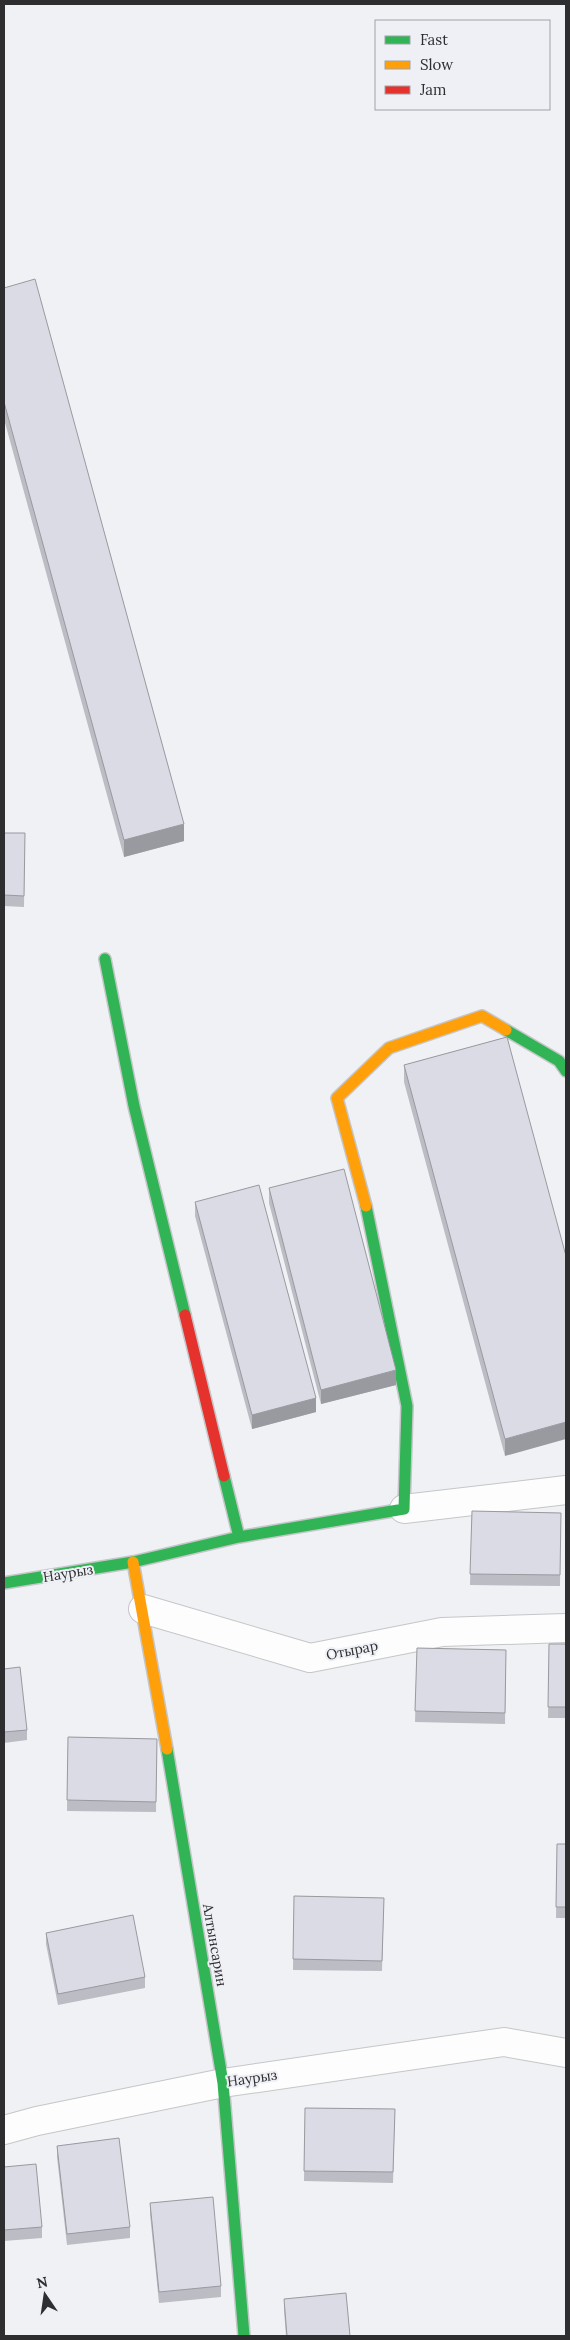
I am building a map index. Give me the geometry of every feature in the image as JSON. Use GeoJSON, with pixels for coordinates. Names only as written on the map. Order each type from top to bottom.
{"type":"FeatureCollection","features":[{"type":"Feature","properties":{"kind":"street"},"geometry":{"type":"LineString","coordinates":[[104,959],[134,1106],[239,1537]]}},
{"type":"Feature","properties":{"kind":"street"},"geometry":{"type":"LineString","coordinates":[[566,1071],[559,1061],[482,1016],[389,1048],[337,1098],[365,1203],[407,1406],[404,1509],[566,1490]]}},
{"type":"Feature","properties":{"kind":"street","name":"Наурыз"},"geometry":{"type":"LineString","coordinates":[[4,1583],[133,1562],[239,1537],[404,1509]]}},
{"type":"Feature","properties":{"kind":"street","name":"Алтынсарин"},"geometry":{"type":"LineString","coordinates":[[133,1562],[143,1608],[223,2083],[244,2336]]}},
{"type":"Feature","properties":{"kind":"street","name":"Отырар"},"geometry":{"type":"LineString","coordinates":[[143,1608],[310,1658],[442,1632],[566,1628]]}},
{"type":"Feature","properties":{"kind":"street","name":"Наурыз"},"geometry":{"type":"LineString","coordinates":[[4,2130],[37,2121],[223,2083],[504,2042],[566,2053]]}},
{"type":"Feature","properties":{"kind":"building"},"geometry":{"type":"Polygon","coordinates":[[[35,279],[184,824],[124,840],[4,402],[4,288],[35,279]]]}},
{"type":"Feature","properties":{"kind":"building"},"geometry":{"type":"Polygon","coordinates":[[[4,833],[25,833],[24,896],[4,895],[4,833]]]}},
{"type":"Feature","properties":{"kind":"building"},"geometry":{"type":"Polygon","coordinates":[[[507,1037],[566,1256],[566,1422],[505,1439],[404,1065],[507,1037]]]}},
{"type":"Feature","properties":{"kind":"building"},"geometry":{"type":"Polygon","coordinates":[[[344,1169],[396,1370],[321,1390],[269,1188],[344,1169]]]}},
{"type":"Feature","properties":{"kind":"building"},"geometry":{"type":"Polygon","coordinates":[[[259,1185],[316,1398],[252,1415],[195,1202],[259,1185]]]}},
{"type":"Feature","properties":{"kind":"building"},"geometry":{"type":"Polygon","coordinates":[[[472,1511],[561,1513],[560,1575],[470,1574],[472,1511]]]}},
{"type":"Feature","properties":{"kind":"building"},"geometry":{"type":"Polygon","coordinates":[[[549,1644],[566,1644],[566,1707],[548,1707],[549,1644]]]}},
{"type":"Feature","properties":{"kind":"building"},"geometry":{"type":"Polygon","coordinates":[[[417,1648],[506,1650],[505,1713],[415,1711],[417,1648]]]}},
{"type":"Feature","properties":{"kind":"building"},"geometry":{"type":"Polygon","coordinates":[[[20,1667],[27,1730],[4,1732],[4,1669],[20,1667]]]}},
{"type":"Feature","properties":{"kind":"building"},"geometry":{"type":"Polygon","coordinates":[[[68,1737],[157,1739],[156,1802],[67,1800],[68,1737]]]}},
{"type":"Feature","properties":{"kind":"building"},"geometry":{"type":"Polygon","coordinates":[[[557,1844],[566,1844],[566,1907],[556,1907],[557,1844]]]}},
{"type":"Feature","properties":{"kind":"building"},"geometry":{"type":"Polygon","coordinates":[[[294,1896],[384,1898],[382,1961],[293,1959],[294,1896]]]}},
{"type":"Feature","properties":{"kind":"building"},"geometry":{"type":"Polygon","coordinates":[[[133,1915],[145,1977],[58,1994],[46,1933],[133,1915]]]}},
{"type":"Feature","properties":{"kind":"building"},"geometry":{"type":"Polygon","coordinates":[[[305,2108],[395,2109],[393,2172],[304,2171],[305,2108]]]}},
{"type":"Feature","properties":{"kind":"building"},"geometry":{"type":"Polygon","coordinates":[[[119,2138],[130,2227],[67,2234],[57,2146],[119,2138]]]}},
{"type":"Feature","properties":{"kind":"building"},"geometry":{"type":"Polygon","coordinates":[[[36,2164],[42,2227],[4,2230],[4,2167],[36,2164]]]}},
{"type":"Feature","properties":{"kind":"building"},"geometry":{"type":"Polygon","coordinates":[[[213,2197],[221,2286],[159,2292],[150,2203],[213,2197]]]}},
{"type":"Feature","properties":{"kind":"building"},"geometry":{"type":"Polygon","coordinates":[[[346,2293],[350,2336],[287,2336],[284,2299],[346,2293]]]}},
{"type":"Feature","properties":{"kind":"traffic: fast"},"geometry":{"type":"LineString","coordinates":[[105,959],[134,1106],[185,1315]]}},
{"type":"Feature","properties":{"kind":"traffic: fast"},"geometry":{"type":"LineString","coordinates":[[506,1030],[559,1061],[566,1071]]}},
{"type":"Feature","properties":{"kind":"traffic: fast"},"geometry":{"type":"LineString","coordinates":[[239,1537],[404,1509],[407,1406],[366,1206]]}},
{"type":"Feature","properties":{"kind":"traffic: fast"},"geometry":{"type":"LineString","coordinates":[[4,1583],[133,1562],[239,1537],[224,1476]]}},
{"type":"Feature","properties":{"kind":"traffic: fast"},"geometry":{"type":"LineString","coordinates":[[167,1749],[223,2083],[244,2336]]}},
{"type":"Feature","properties":{"kind":"traffic: slow"},"geometry":{"type":"LineString","coordinates":[[366,1206],[337,1098],[389,1048],[482,1016],[506,1030]]}},
{"type":"Feature","properties":{"kind":"traffic: slow"},"geometry":{"type":"LineString","coordinates":[[133,1562],[167,1749]]}},
{"type":"Feature","properties":{"kind":"traffic: jam"},"geometry":{"type":"LineString","coordinates":[[185,1315],[224,1476]]}}]}
